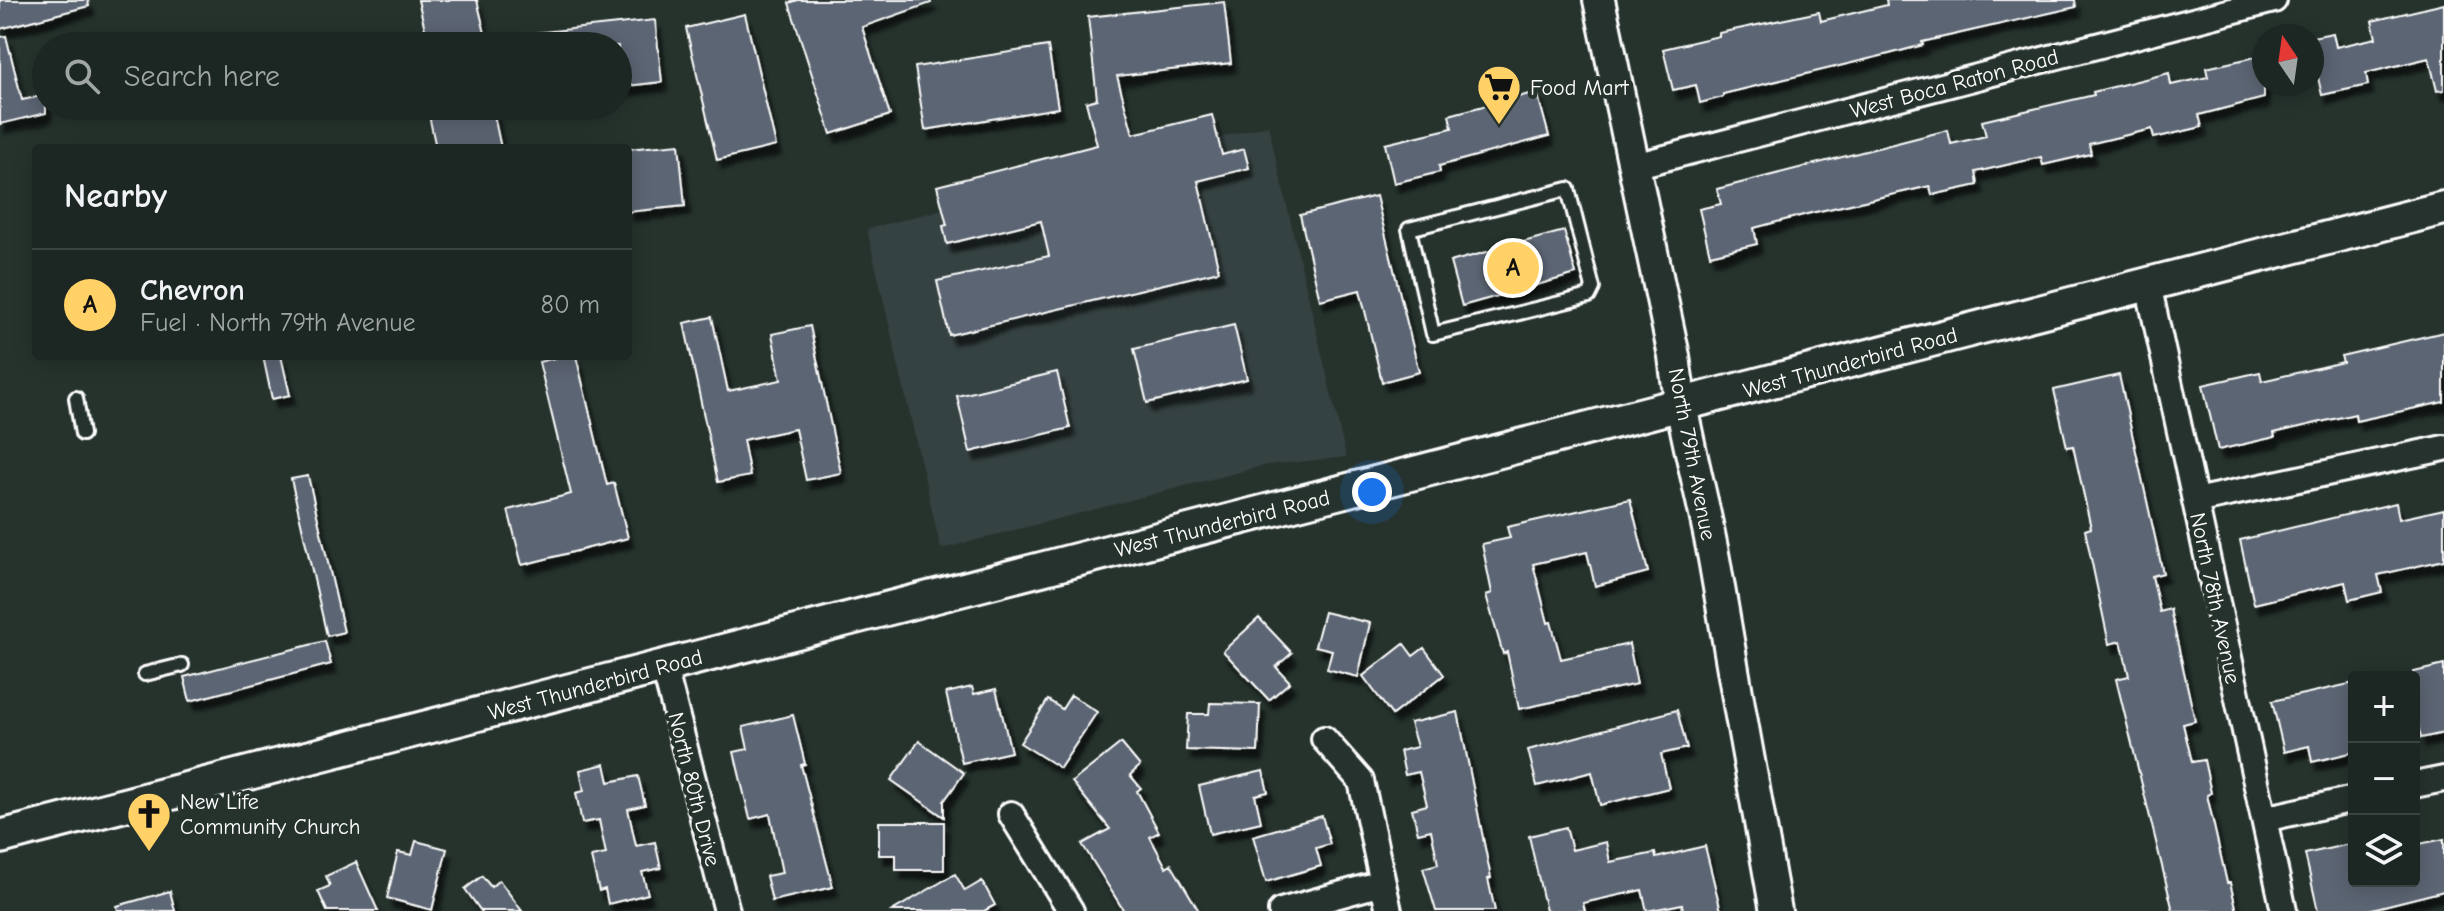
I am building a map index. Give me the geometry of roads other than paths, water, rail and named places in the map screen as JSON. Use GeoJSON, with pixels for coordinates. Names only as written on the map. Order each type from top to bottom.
{"type":"FeatureCollection","features":[{"type":"Feature","properties":{"kind":"main road","name":"West Thunderbird Road"},"geometry":{"type":"LineString","coordinates":[[0,837],[2444,208]]}},
{"type":"Feature","properties":{"kind":"street","name":"North 79th Avenue"},"geometry":{"type":"LineString","coordinates":[[1599,0],[1674,356],[1679,406],[1716,567],[1726,639],[1776,911]]}},
{"type":"Feature","properties":{"kind":"street","name":"West Boca Raton Road"},"geometry":{"type":"LineString","coordinates":[[1634,166],[2274,0]]}},
{"type":"Feature","properties":{"kind":"street","name":"North 78th Avenue"},"geometry":{"type":"LineString","coordinates":[[2148,284],[2284,911]]}},
{"type":"Feature","properties":{"kind":"street"},"geometry":{"type":"LineString","coordinates":[[2195,501],[2444,448]]}},
{"type":"Feature","properties":{"kind":"street","name":"North 80th Drive"},"geometry":{"type":"LineString","coordinates":[[664,667],[727,911]]}},
{"type":"Feature","properties":{"kind":"street"},"geometry":{"type":"LineString","coordinates":[[1324,739],[1361,781],[1389,911]]}},
{"type":"Feature","properties":{"kind":"street"},"geometry":{"type":"LineString","coordinates":[[2420,784],[2444,779]]}},
{"type":"Feature","properties":{"kind":"street"},"geometry":{"type":"LineString","coordinates":[[2264,819],[2348,800]]}},
{"type":"Feature","properties":{"kind":"street"},"geometry":{"type":"LineString","coordinates":[[1011,814],[1071,911]]}},
{"type":"Feature","properties":{"kind":"street"},"geometry":{"type":"LineString","coordinates":[[1281,911],[1382,883]]}},
{"type":"Feature","properties":{"kind":"lane"},"geometry":{"type":"LineString","coordinates":[[1568,189],[1593,288],[1589,296],[1433,334],[1409,229],[1568,189]]}},
{"type":"Feature","properties":{"kind":"lane"},"geometry":{"type":"LineString","coordinates":[[76,398],[82,434]]}},
{"type":"Feature","properties":{"kind":"lane"},"geometry":{"type":"LineString","coordinates":[[145,674],[182,665]]}},
{"type":"Feature","properties":{"kind":"place","name":"Food Mart"},"geometry":{"type":"Point","coordinates":[1499,126]}},
{"type":"Feature","properties":{"kind":"place","name":"Chevron"},"geometry":{"type":"Point","coordinates":[1513,268]}},
{"type":"Feature","properties":{"kind":"place","name":"New Life Community Church"},"geometry":{"type":"Point","coordinates":[149,853]}}]}
